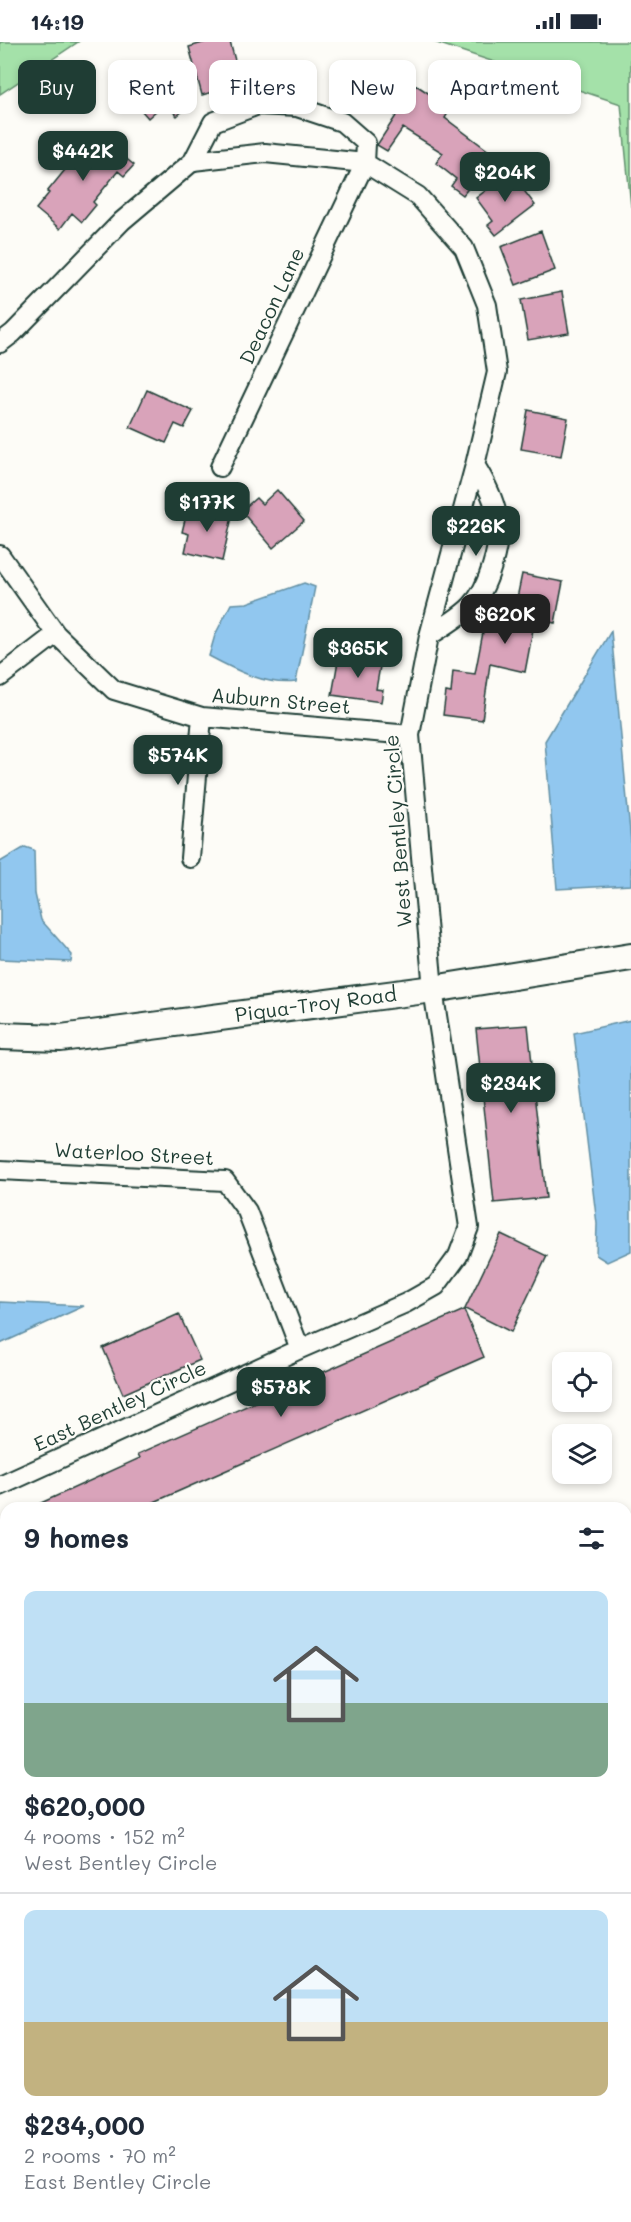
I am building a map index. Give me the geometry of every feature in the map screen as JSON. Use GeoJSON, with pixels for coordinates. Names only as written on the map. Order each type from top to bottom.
{"type":"FeatureCollection","features":[{"type":"Feature","properties":{"kind":"street"},"geometry":{"type":"LineString","coordinates":[[0,343],[13,333],[122,221],[193,161],[213,122],[258,105],[297,107],[342,122],[366,143],[364,163]]}},
{"type":"Feature","properties":{"kind":"street","name":"West Bentley Circle"},"geometry":{"type":"LineString","coordinates":[[193,161],[265,153],[364,163],[418,196],[464,248],[488,305],[497,372],[475,465],[429,636],[410,735],[433,989]]}},
{"type":"Feature","properties":{"kind":"street","name":"Deacon Lane"},"geometry":{"type":"LineString","coordinates":[[220,467],[364,163]]}},
{"type":"Feature","properties":{"kind":"street"},"geometry":{"type":"LineString","coordinates":[[429,636],[472,606],[489,578],[499,544],[498,516],[488,486],[475,465]]}},
{"type":"Feature","properties":{"kind":"street","name":"Auburn Street"},"geometry":{"type":"LineString","coordinates":[[0,555],[56,634],[114,690],[202,717],[410,735]]}},
{"type":"Feature","properties":{"kind":"street"},"geometry":{"type":"LineString","coordinates":[[0,677],[56,634]]}},
{"type":"Feature","properties":{"kind":"street"},"geometry":{"type":"LineString","coordinates":[[190,858],[202,717]]}},
{"type":"Feature","properties":{"kind":"street","name":"Piqua-Troy Road"},"geometry":{"type":"LineString","coordinates":[[0,1035],[60,1038],[433,989],[631,957]]}},
{"type":"Feature","properties":{"kind":"street","name":"East Bentley Circle"},"geometry":{"type":"LineString","coordinates":[[0,1486],[300,1348],[406,1303],[436,1286],[458,1256],[469,1227],[433,989]]}},
{"type":"Feature","properties":{"kind":"street","name":"Waterloo Street"},"geometry":{"type":"LineString","coordinates":[[0,1170],[225,1181],[247,1211],[300,1348]]}},
{"type":"Feature","properties":{"kind":"green space"},"geometry":{"type":"Polygon","coordinates":[[[0,42],[78,42],[51,60],[18,60],[18,82],[0,94],[0,42]]]}},
{"type":"Feature","properties":{"kind":"green space"},"geometry":{"type":"Polygon","coordinates":[[[434,42],[631,42],[631,207],[621,104],[581,91],[581,60],[488,60],[434,42]]]}},
{"type":"Feature","properties":{"kind":"water"},"geometry":{"type":"Polygon","coordinates":[[[304,583],[315,587],[296,682],[273,682],[262,679],[209,656],[215,635],[231,604],[247,603],[304,583]]]}},
{"type":"Feature","properties":{"kind":"water"},"geometry":{"type":"Polygon","coordinates":[[[611,631],[631,842],[631,885],[557,889],[545,741],[611,631]]]}},
{"type":"Feature","properties":{"kind":"water"},"geometry":{"type":"Polygon","coordinates":[[[25,847],[34,850],[35,894],[41,920],[72,955],[71,962],[0,959],[0,862],[25,847]]]}},
{"type":"Feature","properties":{"kind":"water"},"geometry":{"type":"Polygon","coordinates":[[[631,1020],[631,1251],[607,1262],[596,1255],[597,1224],[574,1033],[631,1020]]]}},
{"type":"Feature","properties":{"kind":"water"},"geometry":{"type":"Polygon","coordinates":[[[0,1302],[84,1306],[0,1344],[0,1302]]]}},
{"type":"Feature","properties":{"kind":"building"},"geometry":{"type":"Polygon","coordinates":[[[206,42],[230,42],[235,60],[209,60],[209,93],[202,95],[197,77],[197,60],[193,60],[189,47],[206,42]]]}},
{"type":"Feature","properties":{"kind":"building"},"geometry":{"type":"Polygon","coordinates":[[[416,85],[428,93],[428,114],[447,114],[445,118],[494,155],[463,195],[451,186],[456,179],[436,163],[443,153],[403,128],[387,151],[377,145],[397,114],[416,114],[416,85]]]}},
{"type":"Feature","properties":{"kind":"building"},"geometry":{"type":"Polygon","coordinates":[[[95,133],[134,165],[124,176],[118,171],[93,202],[96,205],[82,222],[72,213],[60,229],[36,209],[95,133]]]}},
{"type":"Feature","properties":{"kind":"building"},"geometry":{"type":"Polygon","coordinates":[[[510,172],[535,205],[496,235],[488,225],[493,221],[476,198],[510,172]]]}},
{"type":"Feature","properties":{"kind":"building"},"geometry":{"type":"Polygon","coordinates":[[[541,231],[555,270],[516,285],[501,247],[541,231]]]}},
{"type":"Feature","properties":{"kind":"building"},"geometry":{"type":"Polygon","coordinates":[[[562,292],[569,333],[528,340],[521,300],[562,292]]]}},
{"type":"Feature","properties":{"kind":"building"},"geometry":{"type":"Polygon","coordinates":[[[147,390],[193,411],[184,428],[175,424],[166,443],[130,427],[147,390]]]}},
{"type":"Feature","properties":{"kind":"building"},"geometry":{"type":"Polygon","coordinates":[[[528,410],[568,418],[561,456],[521,449],[528,410]]]}},
{"type":"Feature","properties":{"kind":"building"},"geometry":{"type":"Polygon","coordinates":[[[277,490],[304,521],[273,548],[241,511],[256,498],[262,504],[277,490]]]}},
{"type":"Feature","properties":{"kind":"building"},"geometry":{"type":"Polygon","coordinates":[[[188,507],[232,517],[222,561],[185,552],[189,534],[182,532],[188,507]]]}},
{"type":"Feature","properties":{"kind":"building"},"geometry":{"type":"Polygon","coordinates":[[[522,574],[563,582],[555,623],[535,619],[525,672],[490,664],[482,720],[443,715],[446,692],[451,693],[453,671],[475,674],[484,627],[490,628],[491,622],[505,625],[510,601],[516,603],[522,574]]]}},
{"type":"Feature","properties":{"kind":"building"},"geometry":{"type":"Polygon","coordinates":[[[339,655],[381,661],[376,689],[383,690],[381,702],[332,695],[339,655]]]}},
{"type":"Feature","properties":{"kind":"building"},"geometry":{"type":"Polygon","coordinates":[[[528,1025],[546,1198],[494,1203],[476,1029],[528,1025]]]}},
{"type":"Feature","properties":{"kind":"building"},"geometry":{"type":"Polygon","coordinates":[[[501,1234],[547,1256],[511,1332],[465,1309],[501,1234]]]}},
{"type":"Feature","properties":{"kind":"building"},"geometry":{"type":"Polygon","coordinates":[[[464,1310],[484,1357],[154,1502],[43,1502],[140,1458],[138,1454],[464,1310]]]}},
{"type":"Feature","properties":{"kind":"building"},"geometry":{"type":"Polygon","coordinates":[[[179,1314],[200,1360],[123,1394],[103,1348],[179,1314]]]}}]}
